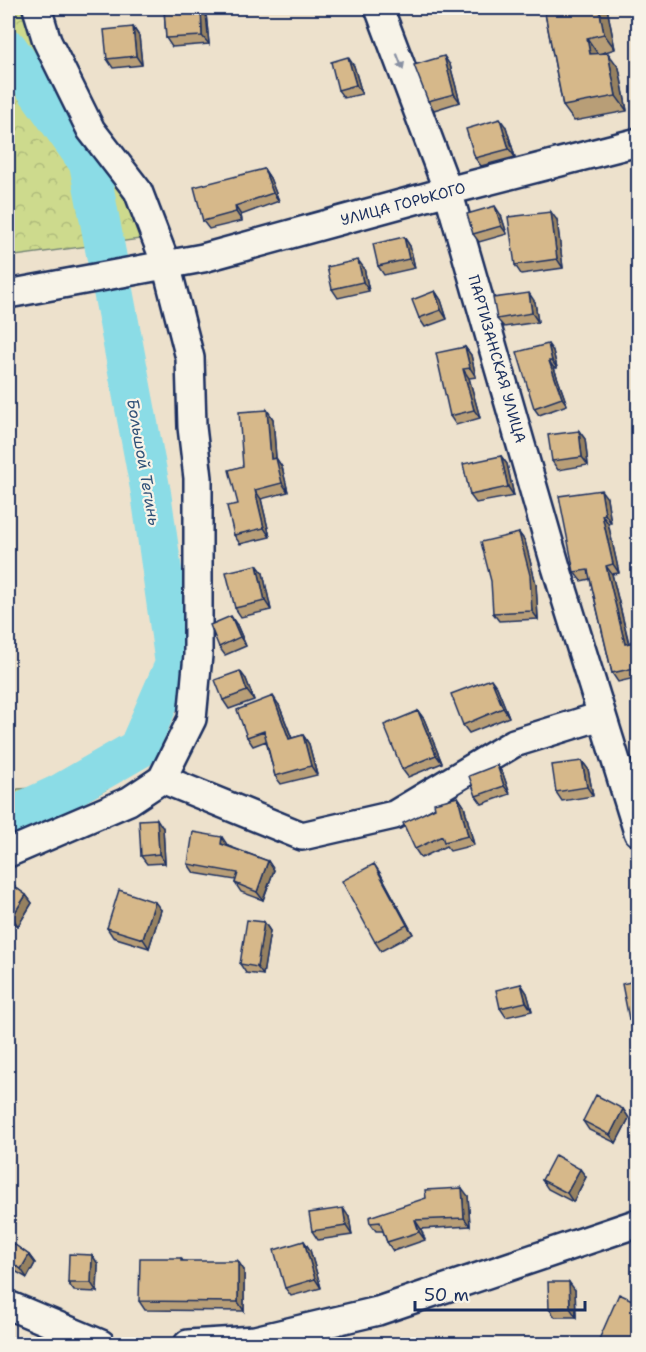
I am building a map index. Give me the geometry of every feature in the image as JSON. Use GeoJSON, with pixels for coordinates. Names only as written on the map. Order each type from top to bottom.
{"type":"FeatureCollection","features":[{"type":"Feature","properties":{"kind":"street"},"geometry":{"type":"LineString","coordinates":[[8,853],[129,801],[162,779],[192,718],[198,655],[198,477],[192,427],[190,358],[138,191],[92,130],[47,41],[37,8]]}},
{"type":"Feature","properties":{"kind":"street","name":"ПАРТИЗАНСКАЯ УЛИЦА"},"geometry":{"type":"LineString","coordinates":[[379,8],[448,191],[556,567],[639,832]]}},
{"type":"Feature","properties":{"kind":"street","name":"УЛИЦА ГОРЬКОГО"},"geometry":{"type":"LineString","coordinates":[[8,294],[203,258],[639,142]]}},
{"type":"Feature","properties":{"kind":"street"},"geometry":{"type":"LineString","coordinates":[[162,779],[302,836],[394,815],[514,743],[601,716]]}},
{"type":"Feature","properties":{"kind":"street"},"geometry":{"type":"LineString","coordinates":[[188,1344],[255,1340],[378,1311],[639,1223]]}},
{"type":"Feature","properties":{"kind":"street"},"geometry":{"type":"LineString","coordinates":[[8,1305],[88,1342]]}},
{"type":"Feature","properties":{"kind":"green space"},"geometry":{"type":"Polygon","coordinates":[[[8,8],[38,8],[155,237],[8,257],[8,8]]]}},
{"type":"Feature","properties":{"kind":"green space"},"geometry":{"type":"Polygon","coordinates":[[[78,774],[107,789],[53,818],[8,838],[8,798],[18,789],[50,787],[78,774]]]}},
{"type":"Feature","properties":{"kind":"building"},"geometry":{"type":"Polygon","coordinates":[[[164,8],[201,8],[202,36],[166,38],[164,8]]]}},
{"type":"Feature","properties":{"kind":"building"},"geometry":{"type":"Polygon","coordinates":[[[544,8],[599,8],[604,34],[587,38],[590,54],[608,53],[616,96],[563,106],[544,8]]]}},
{"type":"Feature","properties":{"kind":"building"},"geometry":{"type":"Polygon","coordinates":[[[133,27],[136,56],[107,59],[104,30],[133,27]]]}},
{"type":"Feature","properties":{"kind":"building"},"geometry":{"type":"Polygon","coordinates":[[[444,56],[454,94],[428,101],[414,65],[444,56]]]}},
{"type":"Feature","properties":{"kind":"building"},"geometry":{"type":"Polygon","coordinates":[[[348,57],[356,85],[338,90],[331,62],[348,57]]]}},
{"type":"Feature","properties":{"kind":"building"},"geometry":{"type":"Polygon","coordinates":[[[500,119],[509,149],[475,158],[466,129],[500,119]]]}},
{"type":"Feature","properties":{"kind":"building"},"geometry":{"type":"Polygon","coordinates":[[[264,169],[273,193],[235,206],[236,212],[203,221],[194,187],[264,169]]]}},
{"type":"Feature","properties":{"kind":"building"},"geometry":{"type":"Polygon","coordinates":[[[495,206],[501,226],[473,234],[467,214],[495,206]]]}},
{"type":"Feature","properties":{"kind":"building"},"geometry":{"type":"Polygon","coordinates":[[[551,212],[557,259],[515,265],[508,217],[551,212]]]}},
{"type":"Feature","properties":{"kind":"building"},"geometry":{"type":"Polygon","coordinates":[[[404,237],[409,259],[378,266],[373,244],[404,237]]]}},
{"type":"Feature","properties":{"kind":"building"},"geometry":{"type":"Polygon","coordinates":[[[358,260],[363,282],[332,289],[327,267],[358,260]]]}},
{"type":"Feature","properties":{"kind":"building"},"geometry":{"type":"Polygon","coordinates":[[[435,291],[441,310],[419,318],[412,300],[435,291]]]}},
{"type":"Feature","properties":{"kind":"building"},"geometry":{"type":"Polygon","coordinates":[[[529,293],[532,313],[497,319],[493,298],[529,293]]]}},
{"type":"Feature","properties":{"kind":"building"},"geometry":{"type":"Polygon","coordinates":[[[548,344],[552,361],[549,361],[562,398],[534,408],[517,352],[548,344]]]}},
{"type":"Feature","properties":{"kind":"building"},"geometry":{"type":"Polygon","coordinates":[[[465,347],[470,368],[463,369],[474,410],[450,416],[436,353],[465,347]]]}},
{"type":"Feature","properties":{"kind":"building"},"geometry":{"type":"Polygon","coordinates":[[[267,410],[271,459],[276,458],[282,483],[255,490],[264,528],[234,535],[227,506],[238,504],[229,470],[243,466],[239,412],[267,410]]]}},
{"type":"Feature","properties":{"kind":"building"},"geometry":{"type":"Polygon","coordinates":[[[579,431],[582,457],[552,461],[548,435],[579,431]]]}},
{"type":"Feature","properties":{"kind":"building"},"geometry":{"type":"Polygon","coordinates":[[[501,456],[508,487],[470,495],[463,464],[501,456]]]}},
{"type":"Feature","properties":{"kind":"building"},"geometry":{"type":"Polygon","coordinates":[[[601,490],[605,514],[602,515],[613,564],[606,566],[625,644],[639,641],[639,667],[612,673],[588,570],[574,572],[559,496],[601,490]]]}},
{"type":"Feature","properties":{"kind":"building"},"geometry":{"type":"Polygon","coordinates":[[[519,533],[530,575],[532,611],[493,613],[491,581],[481,542],[519,533]]]}},
{"type":"Feature","properties":{"kind":"building"},"geometry":{"type":"Polygon","coordinates":[[[257,565],[265,601],[235,608],[226,572],[257,565]]]}},
{"type":"Feature","properties":{"kind":"building"},"geometry":{"type":"Polygon","coordinates":[[[231,616],[240,637],[219,647],[210,625],[231,616]]]}},
{"type":"Feature","properties":{"kind":"building"},"geometry":{"type":"Polygon","coordinates":[[[240,671],[247,691],[223,700],[215,680],[240,671]]]}},
{"type":"Feature","properties":{"kind":"building"},"geometry":{"type":"Polygon","coordinates":[[[491,679],[503,708],[463,725],[451,694],[491,679]]]}},
{"type":"Feature","properties":{"kind":"building"},"geometry":{"type":"Polygon","coordinates":[[[273,696],[289,739],[303,735],[311,766],[275,776],[264,731],[247,737],[237,710],[273,696]]]}},
{"type":"Feature","properties":{"kind":"building"},"geometry":{"type":"Polygon","coordinates":[[[418,711],[436,755],[402,769],[384,725],[418,711]]]}},
{"type":"Feature","properties":{"kind":"building"},"geometry":{"type":"Polygon","coordinates":[[[582,761],[587,787],[556,792],[552,765],[582,761]]]}},
{"type":"Feature","properties":{"kind":"building"},"geometry":{"type":"Polygon","coordinates":[[[497,765],[504,786],[476,796],[469,776],[497,765]]]}},
{"type":"Feature","properties":{"kind":"building"},"geometry":{"type":"Polygon","coordinates":[[[458,797],[468,836],[444,842],[442,836],[415,849],[403,823],[435,808],[434,803],[458,797]]]}},
{"type":"Feature","properties":{"kind":"building"},"geometry":{"type":"Polygon","coordinates":[[[157,819],[159,854],[141,856],[139,820],[157,819]]]}},
{"type":"Feature","properties":{"kind":"building"},"geometry":{"type":"Polygon","coordinates":[[[193,832],[222,837],[221,844],[268,861],[257,892],[235,883],[238,873],[188,864],[193,832]]]}},
{"type":"Feature","properties":{"kind":"building"},"geometry":{"type":"Polygon","coordinates":[[[374,864],[407,925],[375,942],[342,881],[374,864]]]}},
{"type":"Feature","properties":{"kind":"building"},"geometry":{"type":"Polygon","coordinates":[[[8,882],[26,895],[12,917],[8,915],[8,882]]]}},
{"type":"Feature","properties":{"kind":"building"},"geometry":{"type":"Polygon","coordinates":[[[119,890],[155,902],[143,939],[107,928],[119,890]]]}},
{"type":"Feature","properties":{"kind":"building"},"geometry":{"type":"Polygon","coordinates":[[[247,920],[264,922],[257,967],[240,964],[247,920]]]}},
{"type":"Feature","properties":{"kind":"building"},"geometry":{"type":"Polygon","coordinates":[[[639,980],[639,1017],[629,1019],[622,984],[639,980]]]}},
{"type":"Feature","properties":{"kind":"building"},"geometry":{"type":"Polygon","coordinates":[[[521,984],[526,1002],[500,1008],[496,990],[521,984]]]}},
{"type":"Feature","properties":{"kind":"building"},"geometry":{"type":"Polygon","coordinates":[[[596,1095],[623,1109],[610,1135],[583,1121],[596,1095]]]}},
{"type":"Feature","properties":{"kind":"building"},"geometry":{"type":"Polygon","coordinates":[[[555,1155],[580,1169],[567,1193],[542,1180],[555,1155]]]}},
{"type":"Feature","properties":{"kind":"building"},"geometry":{"type":"Polygon","coordinates":[[[462,1188],[464,1218],[415,1220],[419,1232],[387,1242],[380,1222],[370,1223],[369,1217],[426,1198],[425,1190],[462,1188]]]}},
{"type":"Feature","properties":{"kind":"building"},"geometry":{"type":"Polygon","coordinates":[[[343,1208],[346,1226],[312,1231],[309,1213],[343,1208]]]}},
{"type":"Feature","properties":{"kind":"building"},"geometry":{"type":"Polygon","coordinates":[[[8,1240],[29,1255],[21,1269],[8,1261],[8,1240]]]}},
{"type":"Feature","properties":{"kind":"building"},"geometry":{"type":"Polygon","coordinates":[[[304,1241],[315,1279],[285,1288],[274,1250],[304,1241]]]}},
{"type":"Feature","properties":{"kind":"building"},"geometry":{"type":"Polygon","coordinates":[[[69,1254],[92,1255],[91,1283],[68,1283],[69,1254]]]}},
{"type":"Feature","properties":{"kind":"building"},"geometry":{"type":"Polygon","coordinates":[[[140,1258],[238,1261],[238,1302],[139,1301],[140,1258]]]}},
{"type":"Feature","properties":{"kind":"building"},"geometry":{"type":"Polygon","coordinates":[[[548,1282],[569,1282],[570,1308],[549,1309],[548,1282]]]}},
{"type":"Feature","properties":{"kind":"building"},"geometry":{"type":"Polygon","coordinates":[[[619,1294],[639,1303],[637,1330],[639,1330],[639,1344],[597,1344],[619,1294]]]}},
{"type":"Feature","properties":{"kind":"waterway","name":"Большой Тегинь"},"geometry":{"type":"LineString","coordinates":[[8,49],[89,163],[151,493],[175,664],[138,749],[58,795],[8,818]]}}]}
